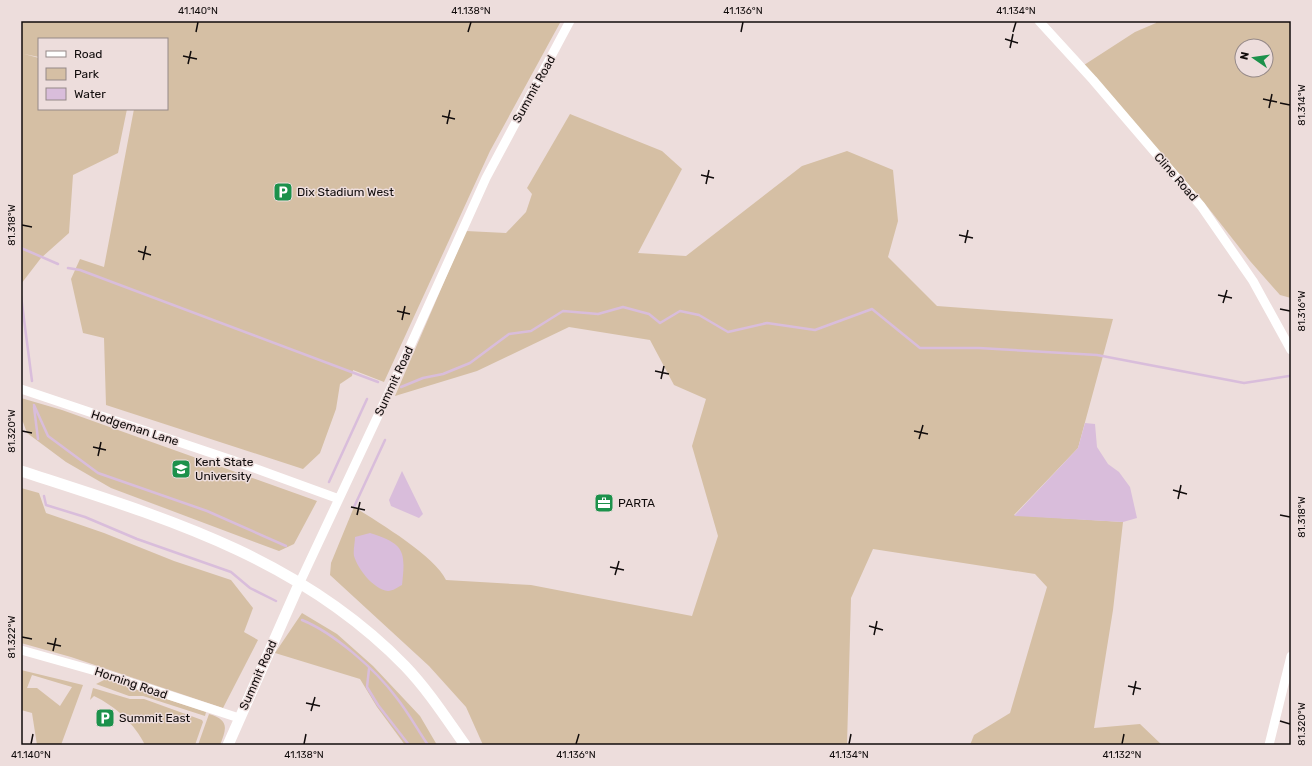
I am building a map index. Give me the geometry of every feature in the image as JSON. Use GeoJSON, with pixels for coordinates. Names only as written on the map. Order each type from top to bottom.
{"type":"FeatureCollection","features":[{"type":"Feature","properties":{"kind":"main road"},"geometry":{"type":"LineString","coordinates":[[21,472],[197,531],[269,564],[300,582],[343,612],[404,665],[440,708],[465,745]]}},
{"type":"Feature","properties":{"kind":"main road","name":"Summit Road"},"geometry":{"type":"LineString","coordinates":[[228,745],[300,582]]}},
{"type":"Feature","properties":{"kind":"street","name":"Summit Road"},"geometry":{"type":"LineString","coordinates":[[300,582],[486,178],[570,21]]}},
{"type":"Feature","properties":{"kind":"street","name":"Cline Road"},"geometry":{"type":"LineString","coordinates":[[1039,21],[1093,80],[1201,206],[1253,280],[1291,350]]}},
{"type":"Feature","properties":{"kind":"street","name":"Hodgeman Lane"},"geometry":{"type":"LineString","coordinates":[[21,389],[232,460],[339,500]]}},
{"type":"Feature","properties":{"kind":"street","name":"Horning Road"},"geometry":{"type":"LineString","coordinates":[[21,650],[92,670],[239,718]]}},
{"type":"Feature","properties":{"kind":"street"},"geometry":{"type":"LineString","coordinates":[[1269,745],[1291,656]]}},
{"type":"Feature","properties":{"kind":"green space"},"geometry":{"type":"Polygon","coordinates":[[[21,21],[561,21],[490,151],[384,382],[353,370],[352,376],[340,384],[336,409],[320,453],[303,469],[106,405],[104,338],[83,333],[71,279],[80,259],[104,267],[134,110],[168,110],[168,38],[38,38],[38,57],[24,54],[38,58],[38,110],[127,110],[118,153],[73,175],[69,233],[41,258],[21,284],[21,21]]]}},
{"type":"Feature","properties":{"kind":"green space"},"geometry":{"type":"Polygon","coordinates":[[[1156,21],[1291,21],[1291,298],[1280,295],[1250,261],[1206,205],[1084,65],[1135,32],[1156,23],[1156,21]]]}},
{"type":"Feature","properties":{"kind":"green space"},"geometry":{"type":"Polygon","coordinates":[[[570,114],[662,151],[682,169],[638,253],[686,256],[802,166],[847,151],[893,170],[898,221],[888,257],[937,306],[1113,319],[1078,448],[1014,515],[1123,522],[1113,610],[1094,728],[1140,724],[1162,745],[970,745],[974,735],[1010,713],[1047,587],[1035,574],[873,549],[851,598],[847,745],[483,745],[466,707],[429,666],[330,575],[331,563],[354,507],[391,530],[418,550],[440,571],[446,580],[531,585],[692,616],[718,536],[692,446],[706,399],[674,385],[650,340],[569,327],[477,371],[395,396],[466,231],[506,233],[526,212],[532,194],[527,188],[570,114]]]}},
{"type":"Feature","properties":{"kind":"green space"},"geometry":{"type":"Polygon","coordinates":[[[21,398],[62,410],[317,501],[294,544],[279,551],[111,488],[66,462],[27,433],[21,420],[21,398]]]}},
{"type":"Feature","properties":{"kind":"green space"},"geometry":{"type":"Polygon","coordinates":[[[21,488],[39,493],[46,513],[104,533],[174,561],[231,580],[253,608],[244,632],[258,640],[223,708],[71,657],[21,643],[21,488]]]}},
{"type":"Feature","properties":{"kind":"green space"},"geometry":{"type":"Polygon","coordinates":[[[302,613],[337,634],[373,666],[420,716],[437,745],[405,745],[377,707],[360,679],[275,653],[302,613]]]}},
{"type":"Feature","properties":{"kind":"green space"},"geometry":{"type":"Polygon","coordinates":[[[21,670],[83,685],[61,745],[37,745],[32,713],[21,710],[21,670]],[[32,675],[27,688],[37,688],[60,706],[72,687],[32,675]]]}},
{"type":"Feature","properties":{"kind":"green space"},"geometry":{"type":"Polygon","coordinates":[[[106,679],[206,712],[205,716],[143,696],[129,696],[96,684],[106,679]]]}},
{"type":"Feature","properties":{"kind":"green space"},"geometry":{"type":"Polygon","coordinates":[[[93,688],[130,699],[144,699],[202,720],[203,722],[195,745],[145,745],[136,730],[117,710],[94,696],[90,700],[93,688]]]}},
{"type":"Feature","properties":{"kind":"green space"},"geometry":{"type":"Polygon","coordinates":[[[209,714],[216,716],[223,722],[225,725],[224,734],[220,745],[198,745],[209,714]]]}},
{"type":"Feature","properties":{"kind":"water"},"geometry":{"type":"Polygon","coordinates":[[[1085,423],[1095,424],[1097,447],[1108,464],[1119,472],[1130,487],[1137,518],[1123,522],[1014,516],[1078,448],[1085,423]]]}},
{"type":"Feature","properties":{"kind":"water"},"geometry":{"type":"Polygon","coordinates":[[[402,471],[423,514],[419,518],[391,506],[389,500],[402,471]]]}},
{"type":"Feature","properties":{"kind":"water"},"geometry":{"type":"Polygon","coordinates":[[[370,533],[396,545],[403,556],[402,585],[394,590],[388,591],[377,587],[367,578],[356,561],[354,556],[355,537],[370,533]]]}},
{"type":"Feature","properties":{"kind":"waterway"},"geometry":{"type":"LineString","coordinates":[[21,248],[58,264]]}},
{"type":"Feature","properties":{"kind":"waterway"},"geometry":{"type":"LineString","coordinates":[[68,268],[80,270],[378,382]]}},
{"type":"Feature","properties":{"kind":"waterway"},"geometry":{"type":"LineString","coordinates":[[21,296],[32,381]]}},
{"type":"Feature","properties":{"kind":"waterway"},"geometry":{"type":"LineString","coordinates":[[401,387],[423,378],[443,374],[470,363],[509,334],[531,331],[563,311],[598,314],[623,307],[649,314],[660,323],[680,311],[699,315],[728,332],[767,323],[815,330],[872,309],[920,348],[979,348],[1097,355],[1244,383],[1289,376]]}},
{"type":"Feature","properties":{"kind":"waterway"},"geometry":{"type":"LineString","coordinates":[[329,482],[367,399]]}},
{"type":"Feature","properties":{"kind":"waterway"},"geometry":{"type":"LineString","coordinates":[[34,405],[48,436],[98,473],[207,511],[286,546]]}},
{"type":"Feature","properties":{"kind":"waterway"},"geometry":{"type":"LineString","coordinates":[[34,407],[38,439]]}},
{"type":"Feature","properties":{"kind":"waterway"},"geometry":{"type":"LineString","coordinates":[[354,507],[385,440]]}},
{"type":"Feature","properties":{"kind":"waterway"},"geometry":{"type":"LineString","coordinates":[[44,496],[46,505],[85,517],[137,539],[231,572],[250,588],[276,601]]}},
{"type":"Feature","properties":{"kind":"waterway"},"geometry":{"type":"LineString","coordinates":[[302,620],[340,643],[377,675],[400,703],[428,745]]}},
{"type":"Feature","properties":{"kind":"waterway"},"geometry":{"type":"LineString","coordinates":[[369,669],[367,687],[378,705],[409,745]]}},
{"type":"Feature","properties":{"kind":"place","name":"Dix Stadium West"},"geometry":{"type":"Point","coordinates":[283,192]}},
{"type":"Feature","properties":{"kind":"place","name":"Kent State University"},"geometry":{"type":"Point","coordinates":[181,469]}},
{"type":"Feature","properties":{"kind":"place","name":"PARTA"},"geometry":{"type":"Point","coordinates":[604,503]}},
{"type":"Feature","properties":{"kind":"place","name":"Summit East"},"geometry":{"type":"Point","coordinates":[105,718]}}]}
